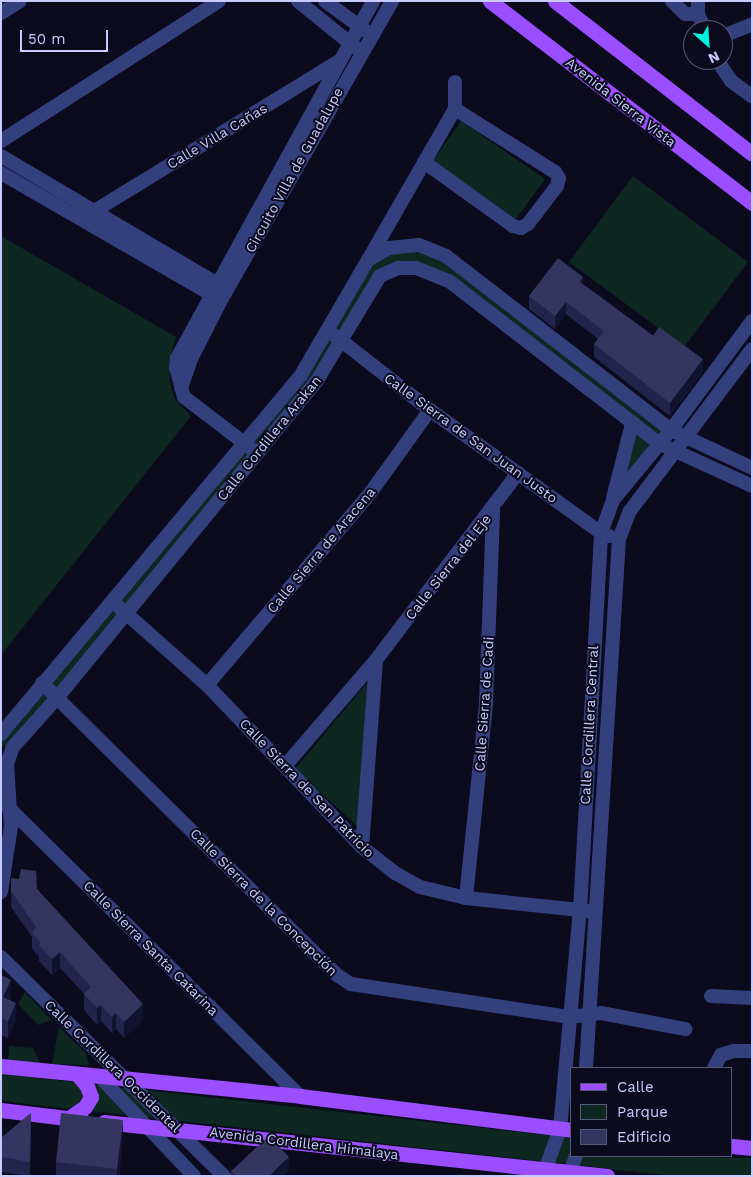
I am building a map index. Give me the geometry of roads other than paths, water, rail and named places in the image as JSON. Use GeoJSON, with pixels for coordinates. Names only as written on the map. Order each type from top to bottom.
{"type":"FeatureCollection","features":[{"type":"Feature","properties":{"kind":"main road","name":"Avenida Sierra Vista"},"geometry":{"type":"LineString","coordinates":[[490,1],[752,203]]}},
{"type":"Feature","properties":{"kind":"main road"},"geometry":{"type":"LineString","coordinates":[[555,1],[752,154]]}},
{"type":"Feature","properties":{"kind":"main road"},"geometry":{"type":"LineString","coordinates":[[1,1066],[300,1096],[566,1130]]}},
{"type":"Feature","properties":{"kind":"main road"},"geometry":{"type":"LineString","coordinates":[[69,1118],[85,1107],[90,1097],[87,1086],[77,1074]]}},
{"type":"Feature","properties":{"kind":"main road","name":"Avenida Cordillera Himalaya"},"geometry":{"type":"LineString","coordinates":[[1,1110],[544,1173],[607,1176]]}},
{"type":"Feature","properties":{"kind":"main road"},"geometry":{"type":"LineString","coordinates":[[733,1146],[752,1148]]}},
{"type":"Feature","properties":{"kind":"street"},"geometry":{"type":"LineString","coordinates":[[1,13],[20,1]]}},
{"type":"Feature","properties":{"kind":"street"},"geometry":{"type":"LineString","coordinates":[[1,141],[219,1]]}},
{"type":"Feature","properties":{"kind":"street"},"geometry":{"type":"LineString","coordinates":[[298,1],[348,44],[361,51]]}},
{"type":"Feature","properties":{"kind":"street"},"geometry":{"type":"LineString","coordinates":[[325,1],[371,34]]}},
{"type":"Feature","properties":{"kind":"street","name":"Circuito Villa de Guadalupe"},"geometry":{"type":"LineString","coordinates":[[346,64],[348,44],[373,1]]}},
{"type":"Feature","properties":{"kind":"street","name":"Circuito Villa de Guadalupe"},"geometry":{"type":"LineString","coordinates":[[246,444],[191,404],[181,388],[176,368],[179,353],[219,292],[346,64],[361,51],[392,1]]}},
{"type":"Feature","properties":{"kind":"street"},"geometry":{"type":"LineString","coordinates":[[672,1],[685,14],[698,7],[702,20]]}},
{"type":"Feature","properties":{"kind":"street"},"geometry":{"type":"LineString","coordinates":[[733,32],[752,24]]}},
{"type":"Feature","properties":{"kind":"street","name":"Calle Villa Cañas"},"geometry":{"type":"LineString","coordinates":[[83,218],[346,64]]}},
{"type":"Feature","properties":{"kind":"street"},"geometry":{"type":"LineString","coordinates":[[724,70],[731,81],[752,96]]}},
{"type":"Feature","properties":{"kind":"street"},"geometry":{"type":"LineString","coordinates":[[424,162],[513,226],[521,228],[528,224],[557,186],[559,178],[554,172],[455,109],[455,82]]}},
{"type":"Feature","properties":{"kind":"street","name":"Calle Cordillera Arakan"},"geometry":{"type":"LineString","coordinates":[[1,734],[42,683],[246,444],[301,375],[455,109]]}},
{"type":"Feature","properties":{"kind":"street"},"geometry":{"type":"LineString","coordinates":[[1,156],[96,210],[219,292]]}},
{"type":"Feature","properties":{"kind":"street"},"geometry":{"type":"LineString","coordinates":[[1,173],[219,292]]}},
{"type":"Feature","properties":{"kind":"street"},"geometry":{"type":"LineString","coordinates":[[752,468],[685,439],[671,430],[446,256],[419,245],[389,248],[368,260],[380,276],[398,268],[416,268],[449,281],[660,444],[673,452],[752,486]]}},
{"type":"Feature","properties":{"kind":"street","name":"Calle Cordillera Arakan"},"geometry":{"type":"LineString","coordinates":[[1,892],[9,851],[4,762],[13,747],[58,698],[125,612],[316,382],[380,276]]}},
{"type":"Feature","properties":{"kind":"street","name":"Calle Cordillera Central"},"geometry":{"type":"LineString","coordinates":[[544,1173],[566,1130],[569,1018],[580,911],[601,533],[612,500],[660,444],[752,322]]}},
{"type":"Feature","properties":{"kind":"street","name":"Calle Sierra de San Juan Justo"},"geometry":{"type":"LineString","coordinates":[[328,330],[430,410],[601,533],[619,539]]}},
{"type":"Feature","properties":{"kind":"street","name":"Calle Cordillera Central"},"geometry":{"type":"LineString","coordinates":[[586,1067],[619,539],[630,511],[752,349]]}},
{"type":"Feature","properties":{"kind":"street","name":"Calle Sierra de Aracena"},"geometry":{"type":"LineString","coordinates":[[207,685],[371,492],[430,410]]}},
{"type":"Feature","properties":{"kind":"street"},"geometry":{"type":"LineString","coordinates":[[612,500],[632,424]]}},
{"type":"Feature","properties":{"kind":"street"},"geometry":{"type":"LineString","coordinates":[[246,444],[258,454]]}},
{"type":"Feature","properties":{"kind":"street","name":"Calle Sierra del Eje"},"geometry":{"type":"LineString","coordinates":[[285,766],[376,660],[493,509],[518,473]]}},
{"type":"Feature","properties":{"kind":"street","name":"Calle Sierra de Cadi"},"geometry":{"type":"LineString","coordinates":[[466,898],[486,702],[493,509]]}},
{"type":"Feature","properties":{"kind":"street","name":"Calle Sierra de San Patricio"},"geometry":{"type":"LineString","coordinates":[[112,602],[207,685],[362,848],[395,873],[420,887],[466,898],[596,912]]}},
{"type":"Feature","properties":{"kind":"street"},"geometry":{"type":"LineString","coordinates":[[362,848],[376,660]]}},
{"type":"Feature","properties":{"kind":"street","name":"Calle Sierra de la Concepción"},"geometry":{"type":"LineString","coordinates":[[42,683],[338,975],[351,984],[569,1018],[601,1013],[685,1029]]}},
{"type":"Feature","properties":{"kind":"street"},"geometry":{"type":"LineString","coordinates":[[585,800],[602,802]]}},
{"type":"Feature","properties":{"kind":"street","name":"Calle Sierra Santa Catarina"},"geometry":{"type":"LineString","coordinates":[[5,804],[300,1096]]}},
{"type":"Feature","properties":{"kind":"street","name":"Calle Cordillera Occidental"},"geometry":{"type":"LineString","coordinates":[[1,957],[122,1078],[224,1176]]}},
{"type":"Feature","properties":{"kind":"street"},"geometry":{"type":"LineString","coordinates":[[711,996],[752,998]]}},
{"type":"Feature","properties":{"kind":"street"},"geometry":{"type":"LineString","coordinates":[[715,1067],[721,1055],[734,1051],[752,1051]]}},
{"type":"Feature","properties":{"kind":"street","name":"Calle Cordillera Occidental"},"geometry":{"type":"LineString","coordinates":[[99,1076],[194,1176]]}},
{"type":"Feature","properties":{"kind":"street"},"geometry":{"type":"LineString","coordinates":[[570,1174],[576,1157]]}}]}
